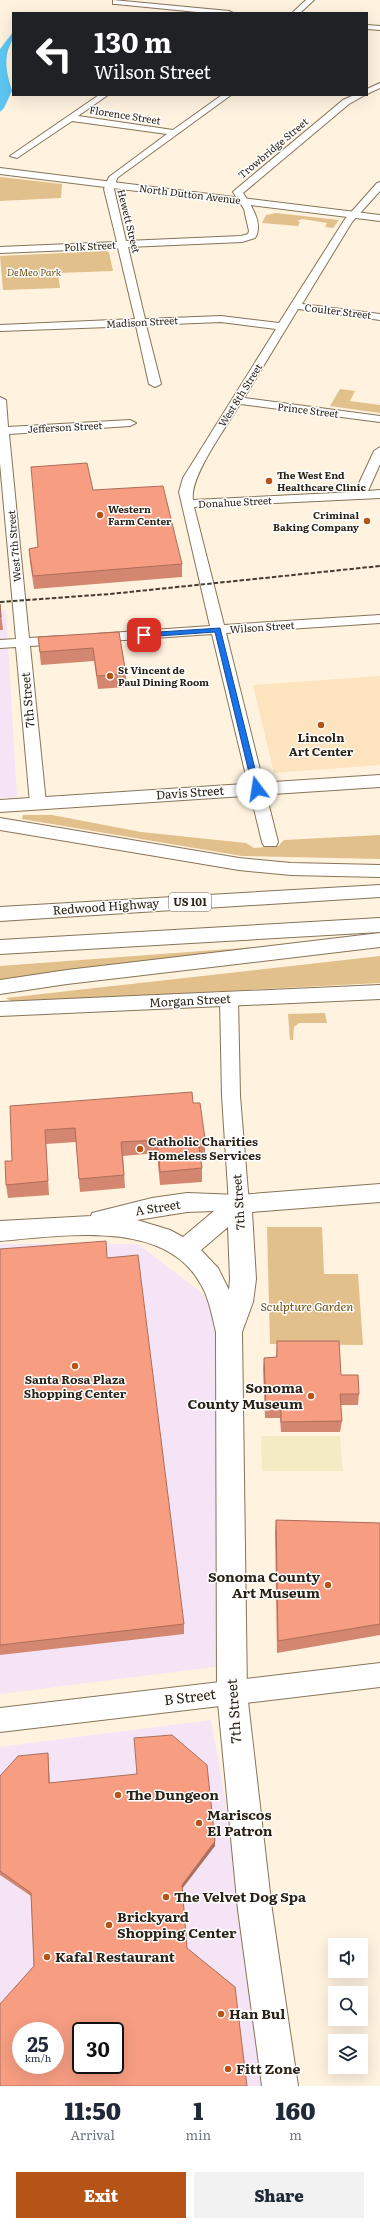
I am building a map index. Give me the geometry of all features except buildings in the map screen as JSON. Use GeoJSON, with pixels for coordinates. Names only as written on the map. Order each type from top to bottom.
{"type":"FeatureCollection","features":[{"type":"Feature","properties":{"kind":"main road","name":"North Dutton Avenue"},"geometry":{"type":"LineString","coordinates":[[0,171],[380,218]]}},
{"type":"Feature","properties":{"kind":"main road","name":"Davis Street"},"geometry":{"type":"LineString","coordinates":[[0,806],[380,781]]}},
{"type":"Feature","properties":{"kind":"main road"},"geometry":{"type":"LineString","coordinates":[[0,824],[239,864],[291,869],[380,871]]}},
{"type":"Feature","properties":{"kind":"main road","name":"Redwood Highway"},"geometry":{"type":"LineString","coordinates":[[0,914],[380,890]]}},
{"type":"Feature","properties":{"kind":"main road"},"geometry":{"type":"LineString","coordinates":[[0,947],[380,925]]}},
{"type":"Feature","properties":{"kind":"main road"},"geometry":{"type":"LineString","coordinates":[[0,987],[74,976],[380,940]]}},
{"type":"Feature","properties":{"kind":"main road","name":"Morgan Street"},"geometry":{"type":"LineString","coordinates":[[0,1009],[380,992]]}},
{"type":"Feature","properties":{"kind":"main road","name":"A Street"},"geometry":{"type":"LineString","coordinates":[[79,1226],[153,1206],[218,1200],[239,1204],[380,1193]]}},
{"type":"Feature","properties":{"kind":"main road"},"geometry":{"type":"LineString","coordinates":[[184,1250],[239,1204]]}},
{"type":"Feature","properties":{"kind":"main road","name":"7th Street"},"geometry":{"type":"LineString","coordinates":[[229,1332],[240,1302],[243,1279],[239,1204]]}},
{"type":"Feature","properties":{"kind":"main road","name":"A Street"},"geometry":{"type":"LineString","coordinates":[[0,1231],[79,1226],[122,1226],[159,1235],[184,1250]]}},
{"type":"Feature","properties":{"kind":"main road","name":"7th Street"},"geometry":{"type":"LineString","coordinates":[[184,1250],[204,1268],[215,1288],[229,1332],[232,1693],[255,1910],[280,2086]]}},
{"type":"Feature","properties":{"kind":"street"},"geometry":{"type":"LineString","coordinates":[[297,12],[310,0]]}},
{"type":"Feature","properties":{"kind":"street"},"geometry":{"type":"LineString","coordinates":[[116,3],[204,12]]}},
{"type":"Feature","properties":{"kind":"street"},"geometry":{"type":"LineString","coordinates":[[368,27],[380,28]]}},
{"type":"Feature","properties":{"kind":"street"},"geometry":{"type":"LineString","coordinates":[[368,91],[380,85]]}},
{"type":"Feature","properties":{"kind":"street"},"geometry":{"type":"LineString","coordinates":[[14,156],[103,96]]}},
{"type":"Feature","properties":{"kind":"street","name":"Hewett Street"},"geometry":{"type":"LineString","coordinates":[[155,384],[124,244],[109,188],[113,177],[226,96]]}},
{"type":"Feature","properties":{"kind":"street","name":"Trowbridge Street"},"geometry":{"type":"LineString","coordinates":[[242,201],[238,192],[246,184],[346,102],[359,96]]}},
{"type":"Feature","properties":{"kind":"street","name":"Florence Street"},"geometry":{"type":"LineString","coordinates":[[71,118],[175,133]]}},
{"type":"Feature","properties":{"kind":"street","name":"West 8th Street"},"geometry":{"type":"LineString","coordinates":[[270,842],[186,504],[185,492],[189,478],[352,214],[380,185]]}},
{"type":"Feature","properties":{"kind":"street","name":"Polk Street"},"geometry":{"type":"LineString","coordinates":[[0,250],[242,239],[252,236],[254,232],[249,209],[242,201]]}},
{"type":"Feature","properties":{"kind":"street","name":"Coulter Street"},"geometry":{"type":"LineString","coordinates":[[296,306],[380,317]]}},
{"type":"Feature","properties":{"kind":"street","name":"Madison Street"},"geometry":{"type":"LineString","coordinates":[[0,328],[220,319],[283,327]]}},
{"type":"Feature","properties":{"kind":"street","name":"West 7th Street"},"geometry":{"type":"LineString","coordinates":[[0,400],[1,430],[18,596]]}},
{"type":"Feature","properties":{"kind":"street","name":"Prince Street"},"geometry":{"type":"LineString","coordinates":[[236,400],[380,419]]}},
{"type":"Feature","properties":{"kind":"street","name":"Jefferson Street"},"geometry":{"type":"LineString","coordinates":[[1,430],[130,423]]}},
{"type":"Feature","properties":{"kind":"street"},"geometry":{"type":"LineString","coordinates":[[360,495],[380,451]]}},
{"type":"Feature","properties":{"kind":"street","name":"Donahue Street"},"geometry":{"type":"LineString","coordinates":[[186,504],[380,494]]}},
{"type":"Feature","properties":{"kind":"street"},"geometry":{"type":"LineString","coordinates":[[0,557],[15,556]]}},
{"type":"Feature","properties":{"kind":"street","name":"7th Street"},"geometry":{"type":"LineString","coordinates":[[18,596],[38,803]]}},
{"type":"Feature","properties":{"kind":"street","name":"Wilson Street"},"geometry":{"type":"LineString","coordinates":[[0,644],[380,619]]}},
{"type":"Feature","properties":{"kind":"street","name":"7th Street"},"geometry":{"type":"LineString","coordinates":[[229,999],[230,1096],[239,1204]]}},
{"type":"Feature","properties":{"kind":"street","name":"B Street"},"geometry":{"type":"LineString","coordinates":[[0,1720],[380,1675]]}},
{"type":"Feature","properties":{"kind":"shaded area"},"geometry":{"type":"Polygon","coordinates":[[[0,610],[6,610],[17,797],[0,798],[0,610]]]}},
{"type":"Feature","properties":{"kind":"shaded area","name":"Lincoln Art Center"},"geometry":{"type":"Polygon","coordinates":[[[380,676],[380,765],[274,773],[253,685],[380,676]]]}},
{"type":"Feature","properties":{"kind":"shaded area","name":"Santa Rosa Plaza Shopping Center"},"geometry":{"type":"Polygon","coordinates":[[[0,1244],[138,1244],[215,1303],[223,1666],[0,1694],[0,1244]]]}},
{"type":"Feature","properties":{"kind":"shaded area","name":"Brickyard Shopping Center"},"geometry":{"type":"Polygon","coordinates":[[[211,1720],[250,1940],[270,2086],[0,2086],[0,1747],[211,1720]]]}},
{"type":"Feature","properties":{"kind":"green space"},"geometry":{"type":"Polygon","coordinates":[[[0,177],[62,184],[61,198],[0,201],[0,177]]]}},
{"type":"Feature","properties":{"kind":"green space"},"geometry":{"type":"Polygon","coordinates":[[[276,213],[339,220],[333,228],[325,227],[327,223],[302,219],[297,221],[300,222],[298,226],[262,223],[266,215],[276,213]]]}},
{"type":"Feature","properties":{"kind":"green space","name":"DeMeo Park"},"geometry":{"type":"Polygon","coordinates":[[[109,252],[113,271],[58,273],[60,288],[3,290],[0,256],[109,252]]]}},
{"type":"Feature","properties":{"kind":"green space"},"geometry":{"type":"Polygon","coordinates":[[[340,389],[355,391],[350,401],[380,405],[380,413],[330,406],[340,389]]]}},
{"type":"Feature","properties":{"kind":"green space"},"geometry":{"type":"Polygon","coordinates":[[[23,815],[52,815],[141,832],[246,843],[254,848],[278,846],[284,840],[380,835],[380,859],[242,856],[22,819],[23,815]]]}},
{"type":"Feature","properties":{"kind":"green space"},"geometry":{"type":"Polygon","coordinates":[[[272,947],[0,980],[0,966],[272,947]]]}},
{"type":"Feature","properties":{"kind":"green space"},"geometry":{"type":"Polygon","coordinates":[[[380,956],[380,983],[12,1002],[6,998],[380,956]]]}},
{"type":"Feature","properties":{"kind":"green space"},"geometry":{"type":"Polygon","coordinates":[[[325,1013],[327,1023],[299,1023],[294,1027],[293,1040],[290,1040],[288,1014],[325,1013]]]}},
{"type":"Feature","properties":{"kind":"green space","name":"Sculpture Garden"},"geometry":{"type":"Polygon","coordinates":[[[267,1227],[322,1227],[324,1274],[358,1274],[363,1345],[270,1344],[267,1227]]]}},
{"type":"Feature","properties":{"kind":"sand"},"geometry":{"type":"Polygon","coordinates":[[[261,1436],[340,1436],[343,1471],[262,1471],[261,1436]]]}},
{"type":"Feature","properties":{"kind":"water"},"geometry":{"type":"Polygon","coordinates":[[[12,33],[6,66],[12,91],[4,108],[0,112],[0,49],[12,33]]]}},
{"type":"Feature","properties":{"kind":"railway"},"geometry":{"type":"LineString","coordinates":[[0,602],[110,594],[380,566]]}},
{"type":"Feature","properties":{"kind":"place","name":"The West End Healthcare Clinic"},"geometry":{"type":"Point","coordinates":[269,481]}},
{"type":"Feature","properties":{"kind":"place","name":"Western Farm Center"},"geometry":{"type":"Point","coordinates":[100,515]}},
{"type":"Feature","properties":{"kind":"place","name":"Criminal Baking Company"},"geometry":{"type":"Point","coordinates":[367,521]}},
{"type":"Feature","properties":{"kind":"place","name":"St Vincent de Paul Dining Room"},"geometry":{"type":"Point","coordinates":[110,676]}},
{"type":"Feature","properties":{"kind":"place","name":"Lincoln Art Center"},"geometry":{"type":"Point","coordinates":[321,725]}},
{"type":"Feature","properties":{"kind":"place","name":"Catholic Charities Homeless Services"},"geometry":{"type":"Point","coordinates":[140,1149]}},
{"type":"Feature","properties":{"kind":"place","name":"Santa Rosa Plaza Shopping Center"},"geometry":{"type":"Point","coordinates":[75,1366]}},
{"type":"Feature","properties":{"kind":"place","name":"Sonoma County Museum"},"geometry":{"type":"Point","coordinates":[311,1396]}},
{"type":"Feature","properties":{"kind":"place","name":"Sonoma County Art Museum"},"geometry":{"type":"Point","coordinates":[328,1585]}},
{"type":"Feature","properties":{"kind":"place","name":"The Dungeon"},"geometry":{"type":"Point","coordinates":[118,1795]}},
{"type":"Feature","properties":{"kind":"place","name":"Mariscos El Patron"},"geometry":{"type":"Point","coordinates":[199,1823]}},
{"type":"Feature","properties":{"kind":"place","name":"The Velvet Dog Spa"},"geometry":{"type":"Point","coordinates":[166,1897]}},
{"type":"Feature","properties":{"kind":"place","name":"Brickyard Shopping Center"},"geometry":{"type":"Point","coordinates":[109,1925]}},
{"type":"Feature","properties":{"kind":"place","name":"Kafal Restaurant"},"geometry":{"type":"Point","coordinates":[47,1957]}},
{"type":"Feature","properties":{"kind":"place","name":"Han Bul"},"geometry":{"type":"Point","coordinates":[221,2014]}},
{"type":"Feature","properties":{"kind":"place","name":"Fitt Zone"},"geometry":{"type":"Point","coordinates":[228,2069]}},
{"type":"Feature","properties":{"kind":"route"},"geometry":{"type":"LineString","coordinates":[[144,635],[218,630],[257,789]]}}]}
